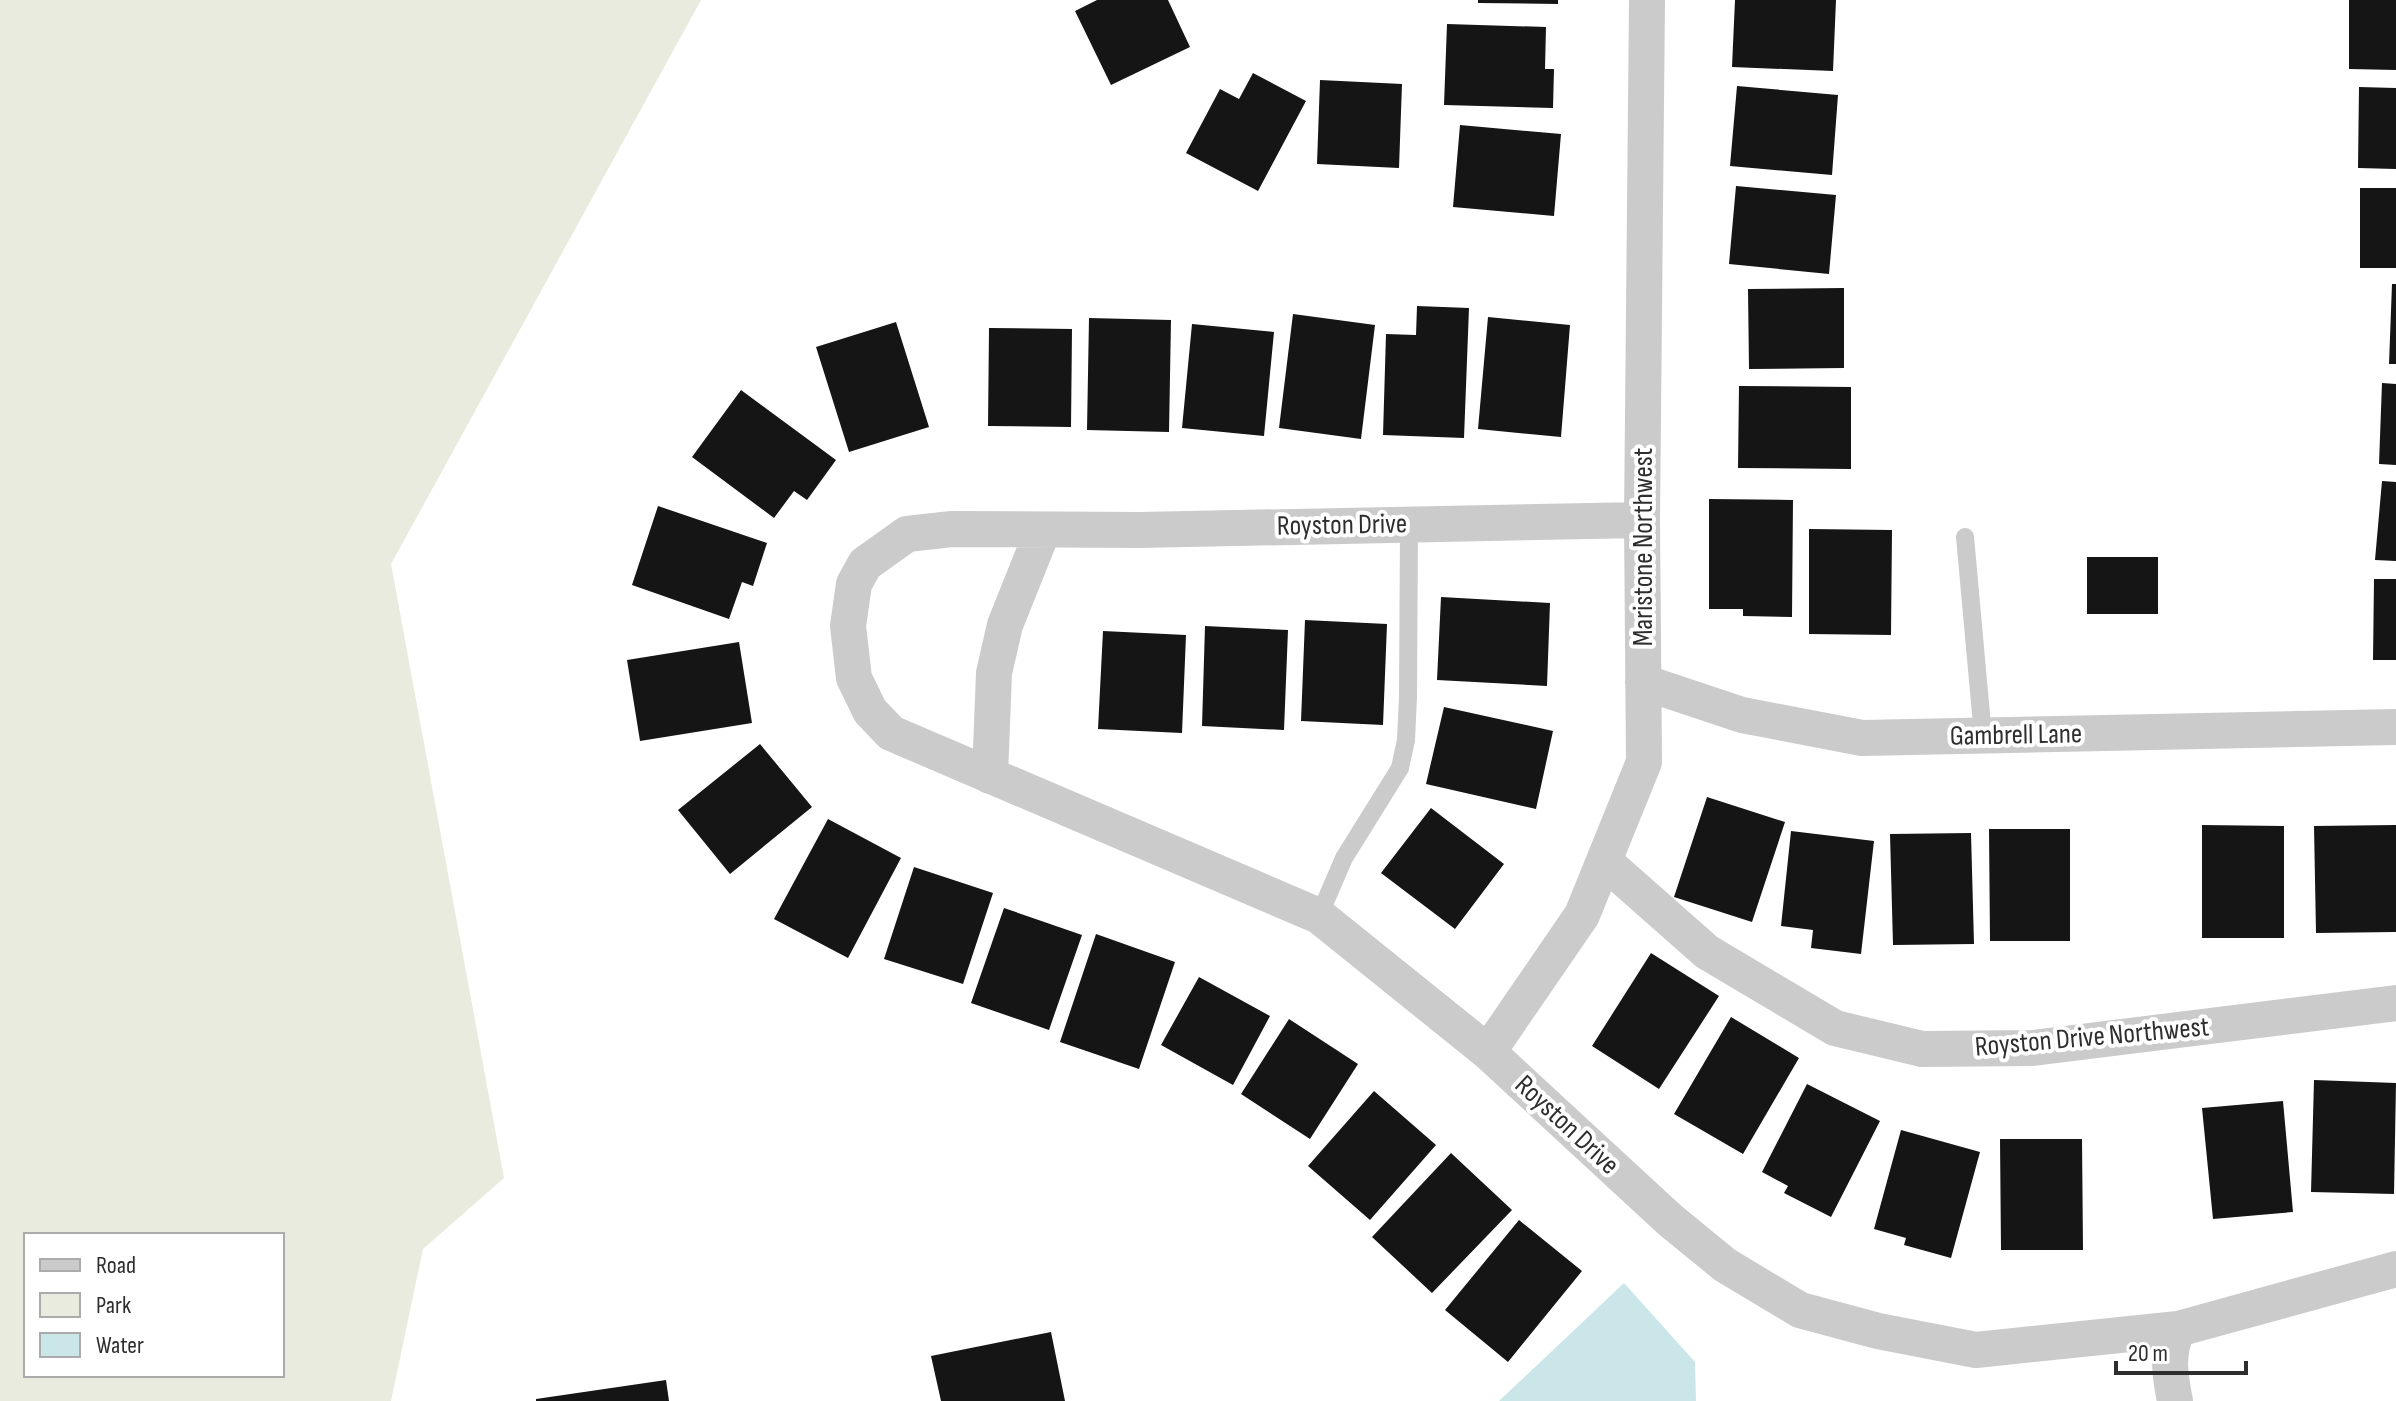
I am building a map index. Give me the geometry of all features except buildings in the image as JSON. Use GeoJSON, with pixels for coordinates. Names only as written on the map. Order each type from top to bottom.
{"type":"FeatureCollection","features":[{"type":"Feature","properties":{"kind":"street","name":"Maristone Northwest"},"geometry":{"type":"LineString","coordinates":[[1488,1052],[1582,915],[1644,762],[1642,520],[1647,0]]}},
{"type":"Feature","properties":{"kind":"street","name":"Royston Drive"},"geometry":{"type":"LineString","coordinates":[[1642,520],[952,529],[907,534],[865,564],[854,584],[848,626],[854,678],[870,711],[891,733],[1319,916],[1488,1052],[1670,1220],[1725,1265],[1800,1310],[1878,1331],[1976,1350],[2178,1329],[2396,1269]]}},
{"type":"Feature","properties":{"kind":"street"},"geometry":{"type":"LineString","coordinates":[[990,776],[994,673],[1005,625],[1043,530]]}},
{"type":"Feature","properties":{"kind":"street","name":"Gambrell Lane"},"geometry":{"type":"LineString","coordinates":[[1643,682],[1742,715],[1862,738],[2396,727]]}},
{"type":"Feature","properties":{"kind":"street","name":"Royston Drive Northwest"},"geometry":{"type":"LineString","coordinates":[[1605,862],[1707,952],[1835,1028],[1922,1049],[2033,1048],[2396,1003]]}},
{"type":"Feature","properties":{"kind":"street"},"geometry":{"type":"LineString","coordinates":[[2175,1401],[2169,1368],[2172,1341],[2178,1329]]}},
{"type":"Feature","properties":{"kind":"lane"},"geometry":{"type":"LineString","coordinates":[[1319,916],[1332,879],[1400,768],[1408,697],[1409,524]]}},
{"type":"Feature","properties":{"kind":"lane"},"geometry":{"type":"LineString","coordinates":[[1965,537],[1983,736]]}},
{"type":"Feature","properties":{"kind":"green space"},"geometry":{"type":"Polygon","coordinates":[[[0,0],[701,0],[391,564],[504,1178],[423,1249],[391,1401],[0,1401],[0,0]]]}},
{"type":"Feature","properties":{"kind":"water"},"geometry":{"type":"Polygon","coordinates":[[[1624,1283],[1695,1362],[1696,1401],[1499,1401],[1624,1283]]]}}]}
